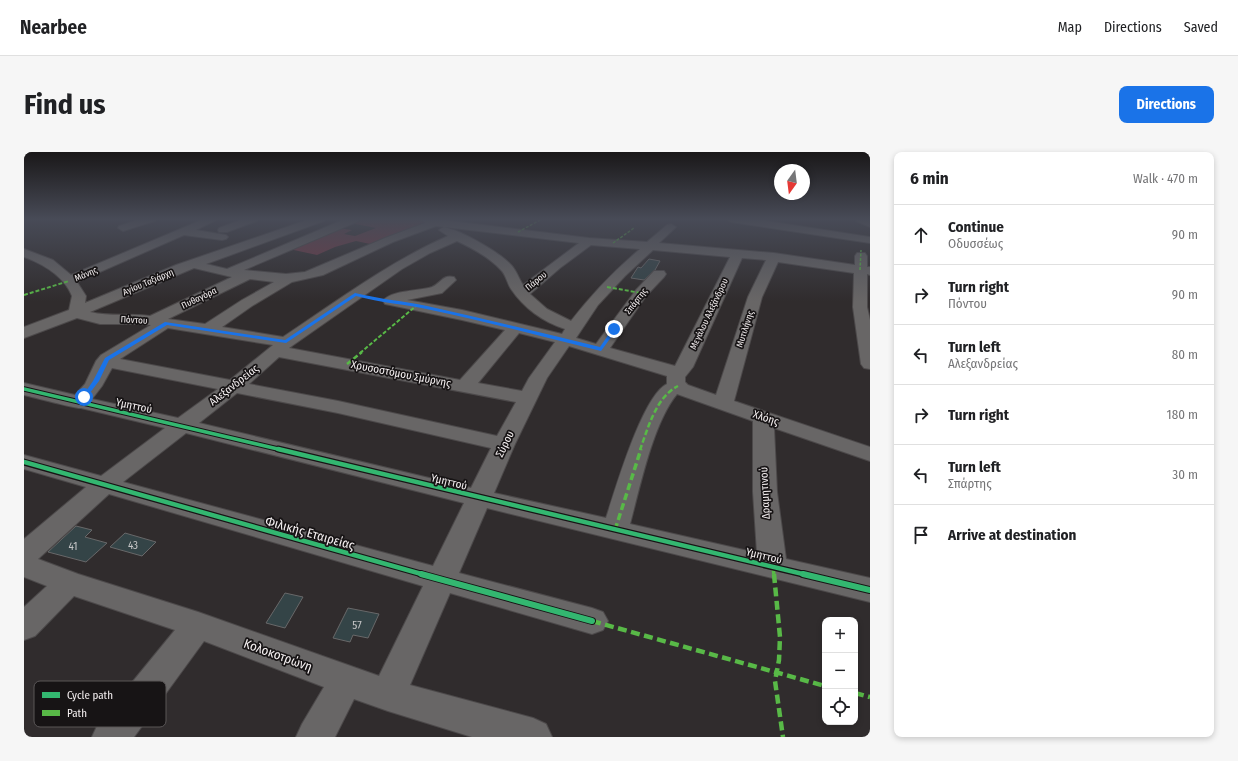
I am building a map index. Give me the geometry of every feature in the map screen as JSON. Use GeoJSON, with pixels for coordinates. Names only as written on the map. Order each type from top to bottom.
{"type":"FeatureCollection","features":[{"type":"Feature","properties":{"kind":"street"},"geometry":{"type":"LineString","coordinates":[[136,252],[137,246]]}},
{"type":"Feature","properties":{"kind":"street","name":"Μάνης"},"geometry":{"type":"LineString","coordinates":[[69,281],[149,246]]}},
{"type":"Feature","properties":{"kind":"street","name":"Αγίου Ταξιάρχη"},"geometry":{"type":"LineString","coordinates":[[24,332],[77,312],[174,270],[244,246]]}},
{"type":"Feature","properties":{"kind":"street"},"geometry":{"type":"LineString","coordinates":[[228,273],[291,246]]}},
{"type":"Feature","properties":{"kind":"street"},"geometry":{"type":"LineString","coordinates":[[194,264],[228,273],[288,279],[312,274],[376,246]]}},
{"type":"Feature","properties":{"kind":"street","name":"Αλεξανδρείας"},"geometry":{"type":"LineString","coordinates":[[24,555],[104,485],[233,386],[281,347],[355,294],[398,266],[434,246]]}},
{"type":"Feature","properties":{"kind":"street"},"geometry":{"type":"LineString","coordinates":[[476,246],[504,265],[509,270],[516,286],[522,293],[549,317],[559,323],[570,334]]}},
{"type":"Feature","properties":{"kind":"street","name":"Πάρου"},"geometry":{"type":"LineString","coordinates":[[522,293],[582,246]]}},
{"type":"Feature","properties":{"kind":"street","name":"Σύρου"},"geometry":{"type":"LineString","coordinates":[[388,695],[504,444],[538,378],[593,302],[648,246]]}},
{"type":"Feature","properties":{"kind":"street"},"geometry":{"type":"LineString","coordinates":[[652,246],[774,257],[865,271]]}},
{"type":"Feature","properties":{"kind":"street"},"geometry":{"type":"LineString","coordinates":[[862,250],[865,271],[860,307],[870,364]]}},
{"type":"Feature","properties":{"kind":"street"},"geometry":{"type":"LineString","coordinates":[[24,253],[48,262],[58,268],[77,291],[79,296],[75,307],[77,312]]}},
{"type":"Feature","properties":{"kind":"street","name":"Μεγάλου Αλεξάνδρου"},"geometry":{"type":"LineString","coordinates":[[615,530],[646,433],[658,407],[678,380],[738,253]]}},
{"type":"Feature","properties":{"kind":"street"},"geometry":{"type":"LineString","coordinates":[[828,255],[841,261],[843,267]]}},
{"type":"Feature","properties":{"kind":"street","name":"Μυτιλήνης"},"geometry":{"type":"LineString","coordinates":[[723,404],[756,296],[774,257]]}},
{"type":"Feature","properties":{"kind":"street","name":"Σπάρτης"},"geometry":{"type":"LineString","coordinates":[[601,349],[641,293],[659,274]]}},
{"type":"Feature","properties":{"kind":"street","name":"Πυθαγόρα"},"geometry":{"type":"LineString","coordinates":[[105,361],[159,322],[247,275]]}},
{"type":"Feature","properties":{"kind":"street"},"geometry":{"type":"LineString","coordinates":[[207,330],[247,303],[288,279]]}},
{"type":"Feature","properties":{"kind":"street"},"geometry":{"type":"LineString","coordinates":[[390,301],[407,295],[437,290],[450,280]]}},
{"type":"Feature","properties":{"kind":"street"},"geometry":{"type":"LineString","coordinates":[[607,287],[641,293]]}},
{"type":"Feature","properties":{"kind":"street"},"geometry":{"type":"LineString","coordinates":[[355,294],[403,302],[515,328],[570,334]]}},
{"type":"Feature","properties":{"kind":"street","name":"Πόντου"},"geometry":{"type":"LineString","coordinates":[[77,312],[100,319],[132,318],[207,330],[281,347]]}},
{"type":"Feature","properties":{"kind":"street"},"geometry":{"type":"LineString","coordinates":[[466,386],[515,328]]}},
{"type":"Feature","properties":{"kind":"street","name":"Χλόης"},"geometry":{"type":"LineString","coordinates":[[570,334],[601,349],[678,380],[696,396],[763,417],[870,454]]}},
{"type":"Feature","properties":{"kind":"street","name":"Χρυσοστόμου Σμύρνης"},"geometry":{"type":"LineString","coordinates":[[281,347],[527,398]]}},
{"type":"Feature","properties":{"kind":"street"},"geometry":{"type":"LineString","coordinates":[[78,403],[93,386],[105,361],[338,407],[504,444]]}},
{"type":"Feature","properties":{"kind":"street","name":"Υμηττού"},"geometry":{"type":"LineString","coordinates":[[24,389],[78,403],[181,425],[479,498],[870,590]]}},
{"type":"Feature","properties":{"kind":"street","name":"Δραμητινού"},"geometry":{"type":"LineString","coordinates":[[763,417],[764,492],[767,530],[773,568]]}},
{"type":"Feature","properties":{"kind":"street","name":"Φιλικής Εταιρείας"},"geometry":{"type":"LineString","coordinates":[[24,462],[592,621]]}},
{"type":"Feature","properties":{"kind":"street","name":"Κολοκοτρώνη"},"geometry":{"type":"LineString","coordinates":[[24,565],[69,582],[198,625],[388,695],[534,737]]}},
{"type":"Feature","properties":{"kind":"street"},"geometry":{"type":"LineString","coordinates":[[24,627],[69,582]]}},
{"type":"Feature","properties":{"kind":"street"},"geometry":{"type":"LineString","coordinates":[[154,681],[198,625]]}},
{"type":"Feature","properties":{"kind":"street"},"geometry":{"type":"LineString","coordinates":[[314,737],[346,680]]}},
{"type":"Feature","properties":{"kind":"street"},"geometry":{"type":"LineString","coordinates":[[111,737],[119,727]]}},
{"type":"Feature","properties":{"kind":"shaded area"},"geometry":{"type":"Polygon","coordinates":[[[295,246],[337,246],[317,255],[289,249],[295,246]]]}},
{"type":"Feature","properties":{"kind":"building"},"geometry":{"type":"Polygon","coordinates":[[[649,259],[660,261],[655,270],[644,280],[631,278],[638,267],[641,268],[649,259]]]}},
{"type":"Feature","properties":{"kind":"building"},"geometry":{"type":"Polygon","coordinates":[[[76,526],[92,530],[85,537],[107,543],[86,562],[48,552],[76,526]]]}},
{"type":"Feature","properties":{"kind":"building"},"geometry":{"type":"Polygon","coordinates":[[[125,533],[156,542],[142,556],[110,547],[125,533]]]}},
{"type":"Feature","properties":{"kind":"building"},"geometry":{"type":"Polygon","coordinates":[[[285,593],[303,597],[285,628],[266,623],[285,593]]]}},
{"type":"Feature","properties":{"kind":"building"},"geometry":{"type":"Polygon","coordinates":[[[348,608],[379,614],[368,638],[353,635],[350,642],[333,638],[348,608]]]}},
{"type":"Feature","properties":{"kind":"marked path"},"geometry":{"type":"LineString","coordinates":[[860,270],[861,250]]}},
{"type":"Feature","properties":{"kind":"marked path"},"geometry":{"type":"LineString","coordinates":[[24,295],[69,281]]}},
{"type":"Feature","properties":{"kind":"marked path"},"geometry":{"type":"LineString","coordinates":[[607,287],[641,293]]}},
{"type":"Feature","properties":{"kind":"marked path"},"geometry":{"type":"LineString","coordinates":[[347,364],[416,306]]}},
{"type":"Feature","properties":{"kind":"marked path"},"geometry":{"type":"LineString","coordinates":[[615,530],[638,455],[654,415],[662,399],[670,390],[678,386]]}},
{"type":"Feature","properties":{"kind":"marked path"},"geometry":{"type":"LineString","coordinates":[[773,567],[779,614],[780,637],[779,660],[775,681],[783,737]]}},
{"type":"Feature","properties":{"kind":"marked path"},"geometry":{"type":"LineString","coordinates":[[592,621],[822,685]]}},
{"type":"Feature","properties":{"kind":"marked path"},"geometry":{"type":"LineString","coordinates":[[858,694],[870,697]]}},
{"type":"Feature","properties":{"kind":"cycle path"},"geometry":{"type":"LineString","coordinates":[[24,389],[181,425],[479,498],[870,590]]}},
{"type":"Feature","properties":{"kind":"cycle path"},"geometry":{"type":"LineString","coordinates":[[24,462],[592,621]]}},
{"type":"Feature","properties":{"kind":"route"},"geometry":{"type":"LineString","coordinates":[[84,397],[96,381],[105,361],[109,357],[166,323],[286,342],[355,294],[368,298],[398,301],[462,315],[601,349],[614,329]]}}]}
